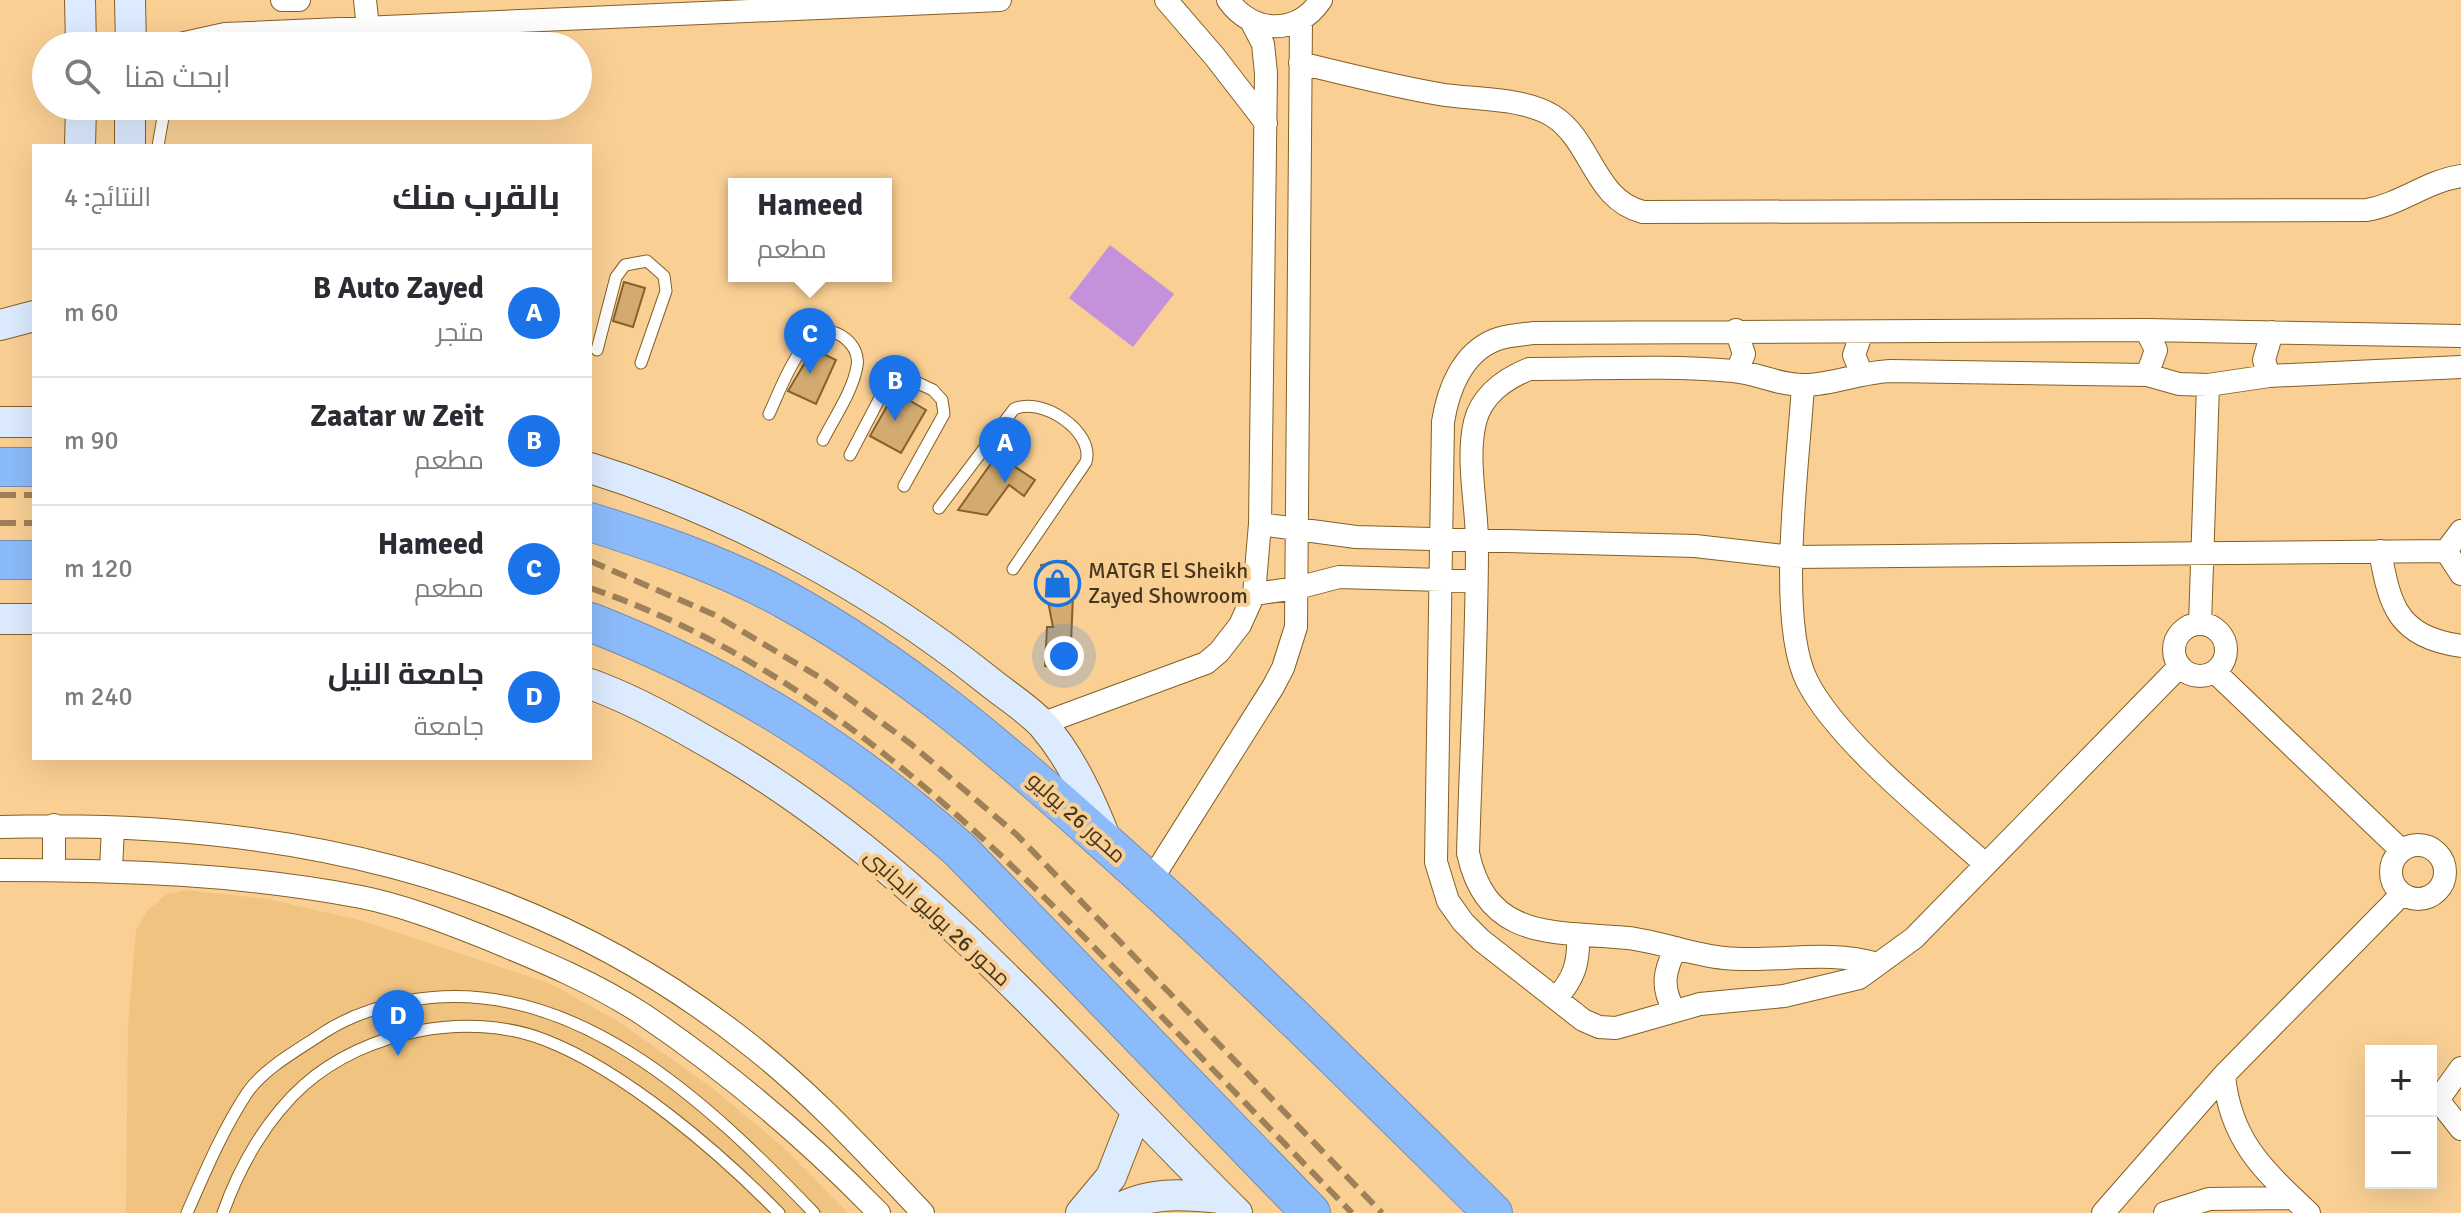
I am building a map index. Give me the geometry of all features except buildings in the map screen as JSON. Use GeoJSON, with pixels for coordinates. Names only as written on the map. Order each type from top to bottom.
{"type":"FeatureCollection","features":[{"type":"Feature","properties":{"kind":"highway"},"geometry":{"type":"LineString","coordinates":[[0,467],[32,467]]}},
{"type":"Feature","properties":{"kind":"highway","name":"محور 26 يوليو"},"geometry":{"type":"LineString","coordinates":[[592,523],[696,557],[785,599],[872,651],[952,709],[1150,882],[1283,1006],[1493,1213]]}},
{"type":"Feature","properties":{"kind":"highway"},"geometry":{"type":"LineString","coordinates":[[0,560],[32,560]]}},
{"type":"Feature","properties":{"kind":"highway"},"geometry":{"type":"LineString","coordinates":[[592,623],[651,645],[783,714],[904,800],[960,850],[1311,1213]]}},
{"type":"Feature","properties":{"kind":"main road"},"geometry":{"type":"LineString","coordinates":[[80,0],[81,32]]}},
{"type":"Feature","properties":{"kind":"main road"},"geometry":{"type":"LineString","coordinates":[[130,0],[131,32]]}},
{"type":"Feature","properties":{"kind":"main road"},"geometry":{"type":"LineString","coordinates":[[80,144],[81,120]]}},
{"type":"Feature","properties":{"kind":"main road"},"geometry":{"type":"LineString","coordinates":[[130,120],[130,144]]}},
{"type":"Feature","properties":{"kind":"main road"},"geometry":{"type":"LineString","coordinates":[[0,325],[32,317]]}},
{"type":"Feature","properties":{"kind":"main road"},"geometry":{"type":"LineString","coordinates":[[0,422],[32,422]]}},
{"type":"Feature","properties":{"kind":"main road"},"geometry":{"type":"LineString","coordinates":[[592,469],[713,515],[800,558],[922,631],[1041,724],[1083,786],[1108,844]]}},
{"type":"Feature","properties":{"kind":"main road"},"geometry":{"type":"LineString","coordinates":[[0,619],[32,619]]}},
{"type":"Feature","properties":{"kind":"main road","name":"محور 26 يوليو الجانبى"},"geometry":{"type":"LineString","coordinates":[[592,685],[666,718],[733,755],[797,796],[859,842],[916,892],[1229,1205]]}},
{"type":"Feature","properties":{"kind":"main road"},"geometry":{"type":"LineString","coordinates":[[1081,1213],[1111,1177],[1137,1111]]}},
{"type":"Feature","properties":{"kind":"main road"},"geometry":{"type":"LineString","coordinates":[[1111,1213],[1143,1198],[1160,1194],[1229,1205]]}},
{"type":"Feature","properties":{"kind":"street"},"geometry":{"type":"LineString","coordinates":[[282,0],[299,0]]}},
{"type":"Feature","properties":{"kind":"street"},"geometry":{"type":"LineString","coordinates":[[365,0],[368,28]]}},
{"type":"Feature","properties":{"kind":"street"},"geometry":{"type":"LineString","coordinates":[[335,32],[368,28],[1000,0]]}},
{"type":"Feature","properties":{"kind":"street"},"geometry":{"type":"LineString","coordinates":[[1166,0],[1266,123]]}},
{"type":"Feature","properties":{"kind":"street"},"geometry":{"type":"LineString","coordinates":[[1233,8],[1276,27],[1301,20],[1321,0]]}},
{"type":"Feature","properties":{"kind":"street"},"geometry":{"type":"LineString","coordinates":[[1041,724],[1206,663],[1240,625],[1254,594],[1260,524],[1266,58],[1263,44],[1233,8]]}},
{"type":"Feature","properties":{"kind":"street"},"geometry":{"type":"LineString","coordinates":[[1150,882],[1283,668],[1296,627],[1301,20]]}},
{"type":"Feature","properties":{"kind":"street"},"geometry":{"type":"LineString","coordinates":[[1300,63],[1438,94],[1536,107],[1556,117],[1612,196],[1626,208],[1643,212],[2367,210],[2389,206],[2441,179],[2461,176]]}},
{"type":"Feature","properties":{"kind":"street"},"geometry":{"type":"LineString","coordinates":[[1736,330],[1744,354],[1737,371]]}},
{"type":"Feature","properties":{"kind":"street"},"geometry":{"type":"LineString","coordinates":[[2146,330],[2156,350],[2147,375]]}},
{"type":"Feature","properties":{"kind":"street"},"geometry":{"type":"LineString","coordinates":[[2180,666],[1914,938],[1859,978],[1810,991],[1674,1010],[1641,1023],[1599,1027],[1556,999],[1463,922],[1448,901],[1436,862],[1440,540],[1446,398],[1472,355],[1495,340],[1533,333],[2146,330],[2461,336]]}},
{"type":"Feature","properties":{"kind":"street"},"geometry":{"type":"LineString","coordinates":[[1861,372],[1854,355],[1862,332]]}},
{"type":"Feature","properties":{"kind":"street"},"geometry":{"type":"LineString","coordinates":[[2269,376],[2264,360],[2272,332]]}},
{"type":"Feature","properties":{"kind":"street"},"geometry":{"type":"LineString","coordinates":[[1877,964],[1839,956],[1724,958],[1638,940],[1578,936],[1532,928],[1501,914],[1486,900],[1473,878],[1468,853],[1477,542],[1472,445],[1476,419],[1487,398],[1506,379],[1529,369],[1737,371],[1772,382],[1803,385],[1832,382],[1861,372],[2147,375],[2179,384],[2208,385],[2269,376],[2461,367]]}},
{"type":"Feature","properties":{"kind":"street"},"geometry":{"type":"LineString","coordinates":[[1803,385],[1792,557],[1794,643],[1807,682],[1843,730],[1985,864]]}},
{"type":"Feature","properties":{"kind":"street"},"geometry":{"type":"LineString","coordinates":[[2200,624],[2208,385]]}},
{"type":"Feature","properties":{"kind":"street"},"geometry":{"type":"LineString","coordinates":[[1260,524],[1296,526],[1356,537],[1695,546],[1792,557],[2446,551]]}},
{"type":"Feature","properties":{"kind":"street"},"geometry":{"type":"LineString","coordinates":[[2446,551],[2461,531]]}},
{"type":"Feature","properties":{"kind":"street"},"geometry":{"type":"LineString","coordinates":[[2380,551],[2389,600],[2403,624],[2440,642],[2461,646]]}},
{"type":"Feature","properties":{"kind":"street"},"geometry":{"type":"LineString","coordinates":[[2446,551],[2461,574]]}},
{"type":"Feature","properties":{"kind":"street"},"geometry":{"type":"LineString","coordinates":[[1254,594],[1297,588],[1339,577],[1475,581]]}},
{"type":"Feature","properties":{"kind":"street"},"geometry":{"type":"LineString","coordinates":[[2200,624],[2216,629],[2225,642],[2225,659],[2215,672],[2203,676],[2190,674],[2180,666],[2174,653],[2177,638],[2187,627],[2200,624]]}},
{"type":"Feature","properties":{"kind":"street"},"geometry":{"type":"LineString","coordinates":[[2215,672],[2401,850]]}},
{"type":"Feature","properties":{"kind":"street"},"geometry":{"type":"LineString","coordinates":[[54,825],[54,870]]}},
{"type":"Feature","properties":{"kind":"street"},"geometry":{"type":"LineString","coordinates":[[0,827],[54,825],[113,828],[272,841],[371,860],[465,886],[568,930],[649,976],[744,1039],[819,1103],[923,1213]]}},
{"type":"Feature","properties":{"kind":"street"},"geometry":{"type":"LineString","coordinates":[[111,869],[113,828]]}},
{"type":"Feature","properties":{"kind":"street"},"geometry":{"type":"LineString","coordinates":[[2414,845],[2427,846],[2437,853],[2453,876],[2428,897],[2415,899],[2402,894],[2394,885],[2390,872],[2393,860],[2401,850],[2414,845]]}},
{"type":"Feature","properties":{"kind":"street"},"geometry":{"type":"LineString","coordinates":[[0,870],[111,869],[279,885],[363,897],[455,926],[553,965],[642,1014],[733,1081],[879,1213]]}},
{"type":"Feature","properties":{"kind":"street"},"geometry":{"type":"LineString","coordinates":[[2103,1213],[2224,1075],[2402,894]]}},
{"type":"Feature","properties":{"kind":"street"},"geometry":{"type":"LineString","coordinates":[[1556,999],[1571,982],[1577,967],[1578,936]]}},
{"type":"Feature","properties":{"kind":"street"},"geometry":{"type":"LineString","coordinates":[[1674,1010],[1666,995],[1664,980],[1676,948]]}},
{"type":"Feature","properties":{"kind":"street"},"geometry":{"type":"LineString","coordinates":[[2461,1068],[2438,1100],[2461,1129]]}},
{"type":"Feature","properties":{"kind":"street"},"geometry":{"type":"LineString","coordinates":[[2224,1075],[2227,1107],[2238,1134],[2301,1206]]}},
{"type":"Feature","properties":{"kind":"street"},"geometry":{"type":"LineString","coordinates":[[2165,1213],[2176,1206],[2209,1199],[2301,1206]]}},
{"type":"Feature","properties":{"kind":"lane"},"geometry":{"type":"LineString","coordinates":[[158,144],[163,120]]}},
{"type":"Feature","properties":{"kind":"lane"},"geometry":{"type":"LineString","coordinates":[[597,350],[616,277],[625,265],[647,261],[664,276],[666,291],[641,363]]}},
{"type":"Feature","properties":{"kind":"lane"},"geometry":{"type":"LineString","coordinates":[[769,414],[805,343],[821,333],[841,335],[854,349],[857,369],[823,440]]}},
{"type":"Feature","properties":{"kind":"lane"},"geometry":{"type":"LineString","coordinates":[[850,455],[884,390],[894,381],[907,378],[933,390],[942,400],[944,414],[904,486]]}},
{"type":"Feature","properties":{"kind":"lane"},"geometry":{"type":"LineString","coordinates":[[939,508],[1014,409],[1030,404],[1039,406],[1080,434],[1088,447],[1086,462],[1013,569]]}},
{"type":"Feature","properties":{"kind":"lane"},"geometry":{"type":"LineString","coordinates":[[187,1213],[214,1151],[248,1091],[274,1067],[338,1023],[374,1008],[441,994],[502,999],[538,1007],[576,1022],[619,1046],[687,1095],[764,1161],[814,1213]]}},
{"type":"Feature","properties":{"kind":"lane"},"geometry":{"type":"LineString","coordinates":[[223,1213],[232,1186],[254,1148],[303,1085],[336,1062],[380,1042],[422,1031],[471,1026],[510,1029],[546,1040],[603,1070],[742,1175],[779,1213]]}},
{"type":"Feature","properties":{"kind":"shaded area"},"geometry":{"type":"Polygon","coordinates":[[[1110,245],[1174,294],[1133,347],[1069,298],[1110,245]]]}},
{"type":"Feature","properties":{"kind":"shaded area"},"geometry":{"type":"Polygon","coordinates":[[[187,890],[268,899],[363,921],[551,984],[619,1022],[711,1087],[782,1146],[848,1213],[126,1213],[128,1025],[136,930],[148,910],[167,894],[187,890]]]}},
{"type":"Feature","properties":{"kind":"railway"},"geometry":{"type":"LineString","coordinates":[[0,495],[32,495]]}},
{"type":"Feature","properties":{"kind":"railway"},"geometry":{"type":"LineString","coordinates":[[0,523],[32,523]]}},
{"type":"Feature","properties":{"kind":"railway"},"geometry":{"type":"LineString","coordinates":[[592,562],[715,615],[824,680],[911,744],[1017,835],[1382,1213]]}},
{"type":"Feature","properties":{"kind":"railway"},"geometry":{"type":"LineString","coordinates":[[592,589],[670,620],[745,659],[815,703],[883,753],[1010,864],[1352,1213]]}},
{"type":"Feature","properties":{"kind":"place","name":"Hameed"},"geometry":{"type":"Point","coordinates":[810,374]}},
{"type":"Feature","properties":{"kind":"place","name":"Zaatar w Zeit"},"geometry":{"type":"Point","coordinates":[895,421]}},
{"type":"Feature","properties":{"kind":"place","name":"B Auto Zayed"},"geometry":{"type":"Point","coordinates":[1005,483]}},
{"type":"Feature","properties":{"kind":"place","name":"MATGR El Sheikh Zayed Showroom"},"geometry":{"type":"Point","coordinates":[1057,583]}},
{"type":"Feature","properties":{"kind":"place","name":"جامعة النيل"},"geometry":{"type":"Point","coordinates":[398,1056]}}]}
